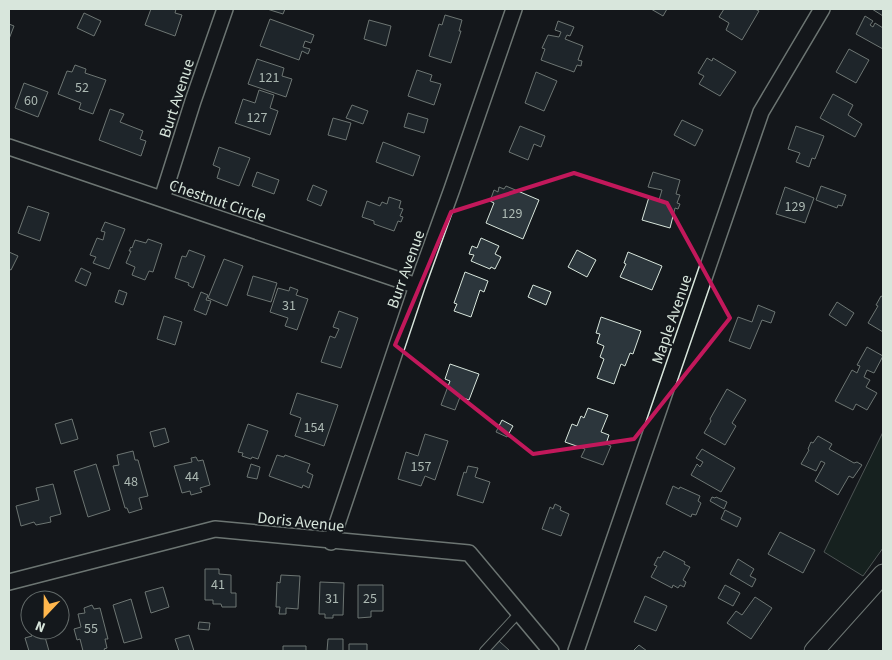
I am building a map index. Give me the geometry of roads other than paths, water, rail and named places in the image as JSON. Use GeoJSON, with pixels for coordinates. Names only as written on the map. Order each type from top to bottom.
{"type":"FeatureCollection","features":[{"type":"Feature","properties":{"kind":"street","name":"Burt Avenue"},"geometry":{"type":"LineString","coordinates":[[162,199],[225,9]]}},
{"type":"Feature","properties":{"kind":"street","name":"Burr Avenue"},"geometry":{"type":"LineString","coordinates":[[331,542],[417,286],[514,9]]}},
{"type":"Feature","properties":{"kind":"street","name":"Maple Avenue"},"geometry":{"type":"LineString","coordinates":[[576,651],[761,112],[822,9]]}},
{"type":"Feature","properties":{"kind":"street","name":"Chestnut Circle"},"geometry":{"type":"LineString","coordinates":[[9,147],[417,286]]}},
{"type":"Feature","properties":{"kind":"street","name":"Doris Avenue"},"geometry":{"type":"LineString","coordinates":[[9,582],[214,529],[331,542],[468,553],[551,651]]}},
{"type":"Feature","properties":{"kind":"street"},"geometry":{"type":"LineString","coordinates":[[814,651],[883,574]]}},
{"type":"Feature","properties":{"kind":"lane"},"geometry":{"type":"LineString","coordinates":[[484,651],[519,613]]}}]}
